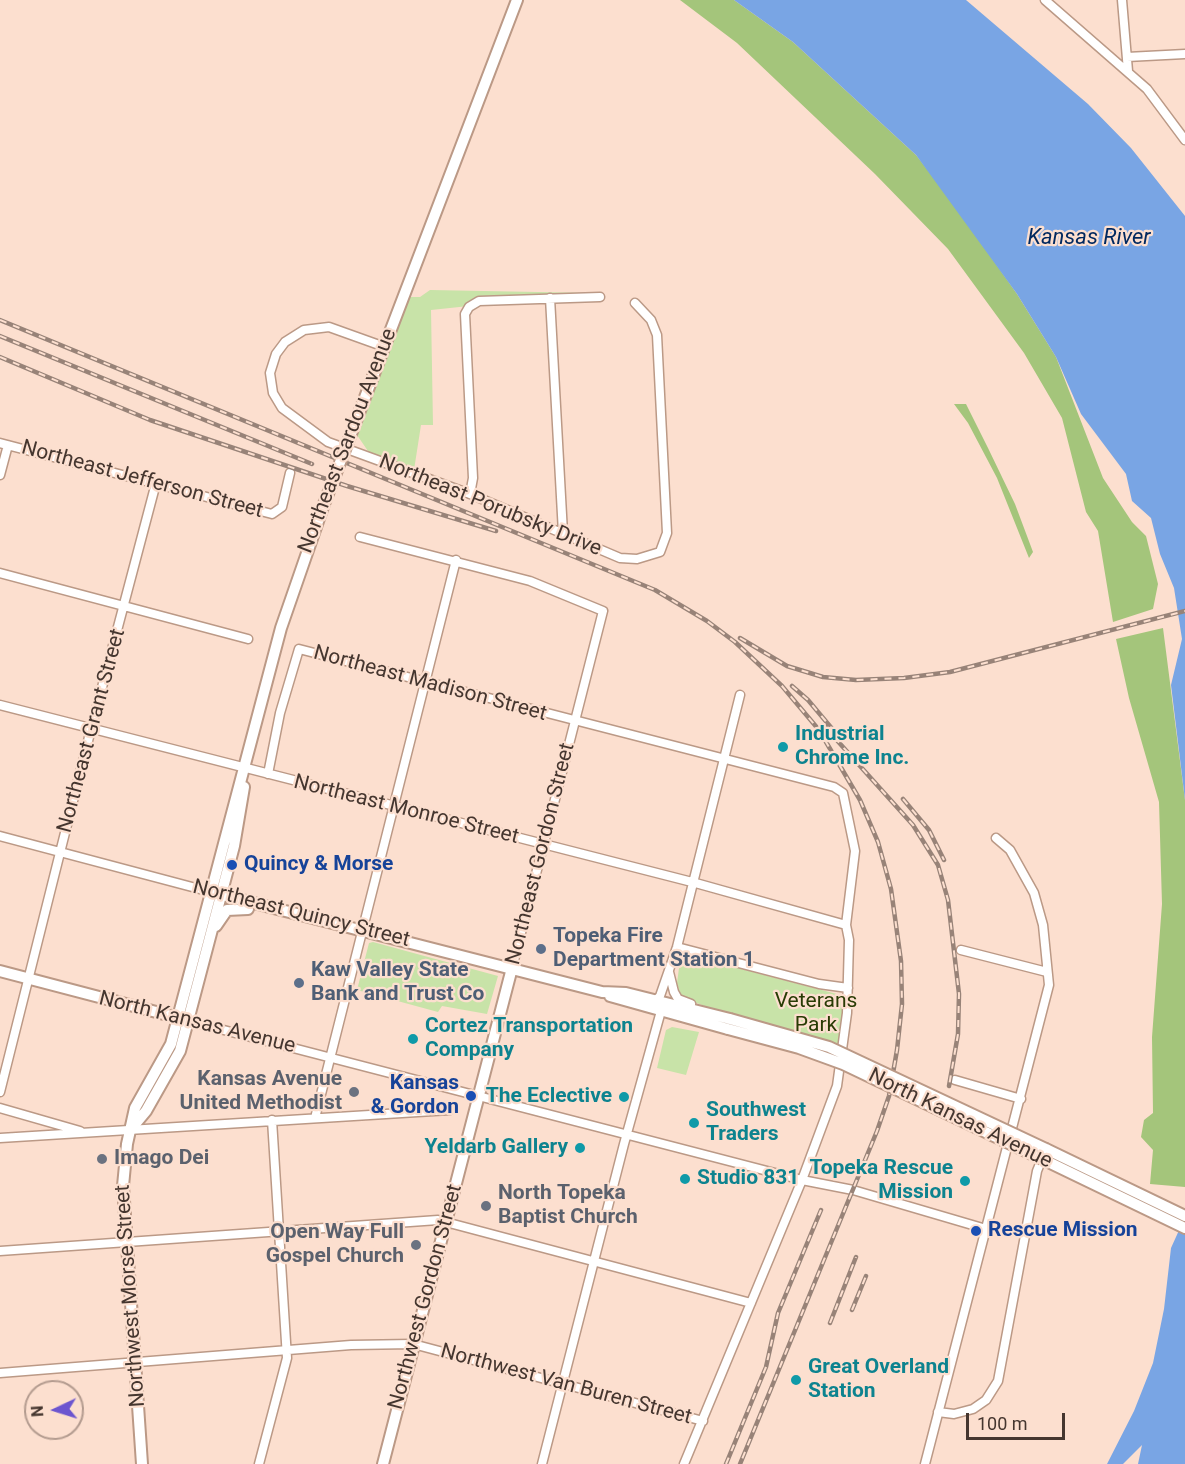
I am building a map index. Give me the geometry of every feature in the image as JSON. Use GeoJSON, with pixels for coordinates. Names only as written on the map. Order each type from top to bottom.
{"type":"FeatureCollection","features":[{"type":"Feature","properties":{"kind":"main road","name":"Northeast Sardou Avenue"},"geometry":{"type":"LineString","coordinates":[[216,894],[240,775],[245,769],[281,628],[382,346],[405,293],[517,0]]}},
{"type":"Feature","properties":{"kind":"main road","name":"Northeast Quincy Street"},"geometry":{"type":"LineString","coordinates":[[216,894],[362,929],[602,992],[626,993],[655,1000],[728,1022]]}},
{"type":"Feature","properties":{"kind":"main road"},"geometry":{"type":"LineString","coordinates":[[206,956],[216,894]]}},
{"type":"Feature","properties":{"kind":"main road"},"geometry":{"type":"LineString","coordinates":[[184,1019],[216,894]]}},
{"type":"Feature","properties":{"kind":"main road"},"geometry":{"type":"LineString","coordinates":[[184,1019],[220,917],[227,910],[243,908],[270,914],[290,912]]}},
{"type":"Feature","properties":{"kind":"main road","name":"Northeast Gordon Street"},"geometry":{"type":"LineString","coordinates":[[477,1096],[512,968]]}},
{"type":"Feature","properties":{"kind":"main road","name":"North Kansas Avenue"},"geometry":{"type":"LineString","coordinates":[[0,971],[184,1019]]}},
{"type":"Feature","properties":{"kind":"main road","name":"Northeast Quincy Street"},"geometry":{"type":"LineString","coordinates":[[602,992],[615,999],[661,1011],[728,1022]]}},
{"type":"Feature","properties":{"kind":"main road","name":"Northwest Morse Street"},"geometry":{"type":"LineString","coordinates":[[142,1464],[123,1171],[135,1108],[166,1056],[184,1019]]}},
{"type":"Feature","properties":{"kind":"main road","name":"North Kansas Avenue"},"geometry":{"type":"LineString","coordinates":[[728,1022],[843,1064],[1185,1216]]}},
{"type":"Feature","properties":{"kind":"main road","name":"Northwest Gordon Street"},"geometry":{"type":"LineString","coordinates":[[383,1464],[477,1096]]}},
{"type":"Feature","properties":{"kind":"main road","name":"North Kansas Avenue"},"geometry":{"type":"LineString","coordinates":[[1044,1154],[1185,1228]]}},
{"type":"Feature","properties":{"kind":"street"},"geometry":{"type":"LineString","coordinates":[[1045,0],[1128,71],[1156,99],[1185,140]]}},
{"type":"Feature","properties":{"kind":"street"},"geometry":{"type":"LineString","coordinates":[[1122,0],[1128,71]]}},
{"type":"Feature","properties":{"kind":"street"},"geometry":{"type":"LineString","coordinates":[[1127,57],[1185,54]]}},
{"type":"Feature","properties":{"kind":"street"},"geometry":{"type":"LineString","coordinates":[[470,494],[473,478],[465,314],[472,304],[479,301],[600,297]]}},
{"type":"Feature","properties":{"kind":"street"},"geometry":{"type":"LineString","coordinates":[[550,298],[563,533]]}},
{"type":"Feature","properties":{"kind":"street","name":"Northeast Porubsky Drive"},"geometry":{"type":"LineString","coordinates":[[382,346],[329,327],[304,330],[285,342],[276,354],[270,373],[273,393],[282,408],[328,442],[470,494],[620,558],[637,559],[660,552],[667,533],[657,334],[651,320],[635,303]]}},
{"type":"Feature","properties":{"kind":"street"},"geometry":{"type":"LineString","coordinates":[[0,474],[4,444]]}},
{"type":"Feature","properties":{"kind":"street","name":"Northeast Jefferson Street"},"geometry":{"type":"LineString","coordinates":[[4,444],[272,514],[282,507],[290,473]]}},
{"type":"Feature","properties":{"kind":"street","name":"Northeast Grant Street"},"geometry":{"type":"LineString","coordinates":[[0,1092],[91,729],[156,483]]}},
{"type":"Feature","properties":{"kind":"street"},"geometry":{"type":"LineString","coordinates":[[315,1118],[456,560],[360,537]]}},
{"type":"Feature","properties":{"kind":"street","name":"Northeast Gordon Street"},"geometry":{"type":"LineString","coordinates":[[456,560],[540,584],[603,611],[512,968]]}},
{"type":"Feature","properties":{"kind":"street"},"geometry":{"type":"LineString","coordinates":[[0,573],[248,639]]}},
{"type":"Feature","properties":{"kind":"street","name":"Northeast Madison Street"},"geometry":{"type":"LineString","coordinates":[[268,774],[280,713],[299,650],[724,759],[839,790],[846,798],[855,851],[846,924]]}},
{"type":"Feature","properties":{"kind":"street"},"geometry":{"type":"LineString","coordinates":[[655,1000],[660,996],[677,947],[740,695]]}},
{"type":"Feature","properties":{"kind":"street","name":"Northeast Monroe Street"},"geometry":{"type":"LineString","coordinates":[[0,705],[692,882],[846,924]]}},
{"type":"Feature","properties":{"kind":"street","name":"Northeast Quincy Street"},"geometry":{"type":"LineString","coordinates":[[0,836],[216,894]]}},
{"type":"Feature","properties":{"kind":"street"},"geometry":{"type":"LineString","coordinates":[[925,1464],[1049,985],[1042,925],[1034,893],[1010,850],[996,838]]}},
{"type":"Feature","properties":{"kind":"street"},"geometry":{"type":"LineString","coordinates":[[684,1464],[802,1180],[837,1086],[845,1042],[848,988],[849,940],[846,924]]}},
{"type":"Feature","properties":{"kind":"street"},"geometry":{"type":"LineString","coordinates":[[677,947],[819,984],[848,988]]}},
{"type":"Feature","properties":{"kind":"street"},"geometry":{"type":"LineString","coordinates":[[961,950],[1047,972]]}},
{"type":"Feature","properties":{"kind":"street"},"geometry":{"type":"LineString","coordinates":[[669,972],[678,999],[728,1022]]}},
{"type":"Feature","properties":{"kind":"street"},"geometry":{"type":"LineString","coordinates":[[542,1464],[627,1133],[661,1011]]}},
{"type":"Feature","properties":{"kind":"street","name":"North Kansas Avenue"},"geometry":{"type":"LineString","coordinates":[[184,1019],[802,1180],[852,1190],[986,1229]]}},
{"type":"Feature","properties":{"kind":"street"},"geometry":{"type":"LineString","coordinates":[[955,1080],[1020,1099]]}},
{"type":"Feature","properties":{"kind":"street"},"geometry":{"type":"LineString","coordinates":[[0,1108],[86,1133]]}},
{"type":"Feature","properties":{"kind":"street"},"geometry":{"type":"LineString","coordinates":[[0,1138],[450,1110]]}},
{"type":"Feature","properties":{"kind":"street"},"geometry":{"type":"LineString","coordinates":[[259,1464],[286,1365],[272,1120]]}},
{"type":"Feature","properties":{"kind":"street"},"geometry":{"type":"LineString","coordinates":[[938,1412],[954,1414],[973,1409],[986,1400],[996,1385],[1036,1181],[1044,1154]]}},
{"type":"Feature","properties":{"kind":"street"},"geometry":{"type":"LineString","coordinates":[[0,1251],[438,1220],[751,1303]]}},
{"type":"Feature","properties":{"kind":"street","name":"Northwest Van Buren Street"},"geometry":{"type":"LineString","coordinates":[[0,1373],[286,1350],[413,1344],[703,1421]]}},
{"type":"Feature","properties":{"kind":"green space"},"geometry":{"type":"Polygon","coordinates":[[[680,0],[734,0],[793,42],[916,155],[946,193],[1017,294],[1056,357],[1103,478],[1132,522],[1146,536],[1158,584],[1153,609],[1113,622],[1098,531],[1086,512],[1062,418],[1024,353],[948,249],[875,174],[737,43],[680,0]]]}},
{"type":"Feature","properties":{"kind":"green space"},"geometry":{"type":"Polygon","coordinates":[[[430,290],[592,293],[431,310],[433,425],[421,425],[414,470],[370,454],[357,435],[410,297],[420,297],[430,290]]]}},
{"type":"Feature","properties":{"kind":"green space"},"geometry":{"type":"Polygon","coordinates":[[[954,404],[966,404],[988,448],[1015,504],[1033,552],[1029,558],[997,478],[968,423],[954,404]]]}},
{"type":"Feature","properties":{"kind":"green space"},"geometry":{"type":"Polygon","coordinates":[[[1163,628],[1185,800],[1185,1187],[1150,1184],[1153,1150],[1141,1137],[1144,1120],[1153,1113],[1152,1037],[1162,904],[1159,802],[1129,698],[1116,639],[1163,628]]]}},
{"type":"Feature","properties":{"kind":"green space"},"geometry":{"type":"Polygon","coordinates":[[[373,942],[498,976],[487,1014],[442,1006],[438,1012],[357,990],[369,943],[373,942]]]}},
{"type":"Feature","properties":{"kind":"green space","name":"Veterans Park"},"geometry":{"type":"Polygon","coordinates":[[[695,957],[837,994],[842,1000],[843,1008],[839,1047],[715,1010],[681,997],[677,983],[679,968],[687,958],[695,957]]]}},
{"type":"Feature","properties":{"kind":"green space"},"geometry":{"type":"Polygon","coordinates":[[[672,1027],[699,1032],[686,1075],[657,1068],[666,1030],[672,1027]]]}},
{"type":"Feature","properties":{"kind":"water","name":"Kansas River"},"geometry":{"type":"Polygon","coordinates":[[[734,0],[966,0],[1088,104],[1131,148],[1185,216],[1185,800],[1171,685],[1182,639],[1174,588],[1160,554],[1151,518],[1132,501],[1126,474],[1081,414],[1056,357],[1017,294],[916,155],[793,42],[734,0]]]}},
{"type":"Feature","properties":{"kind":"water"},"geometry":{"type":"Polygon","coordinates":[[[1185,1217],[1185,1464],[1138,1464],[1142,1445],[1123,1464],[1107,1464],[1134,1411],[1153,1363],[1164,1309],[1171,1248],[1185,1217]]]}},
{"type":"Feature","properties":{"kind":"railway"},"geometry":{"type":"LineString","coordinates":[[0,320],[655,590],[707,621],[735,642],[782,686],[819,730],[860,800],[878,842],[891,889],[901,961],[902,1004],[889,1096],[877,1131],[740,1464]]}},
{"type":"Feature","properties":{"kind":"railway"},"geometry":{"type":"LineString","coordinates":[[0,336],[312,464]]}},
{"type":"Feature","properties":{"kind":"railway"},"geometry":{"type":"LineString","coordinates":[[0,357],[150,420],[347,486],[496,531]]}},
{"type":"Feature","properties":{"kind":"railway"},"geometry":{"type":"LineString","coordinates":[[740,638],[787,666],[823,677],[856,680],[904,678],[950,672],[1185,611]]}},
{"type":"Feature","properties":{"kind":"railway"},"geometry":{"type":"LineString","coordinates":[[792,686],[808,700],[834,731]]}},
{"type":"Feature","properties":{"kind":"railway"},"geometry":{"type":"LineString","coordinates":[[825,727],[913,825],[938,865],[948,900],[959,994],[958,1034],[949,1086]]}},
{"type":"Feature","properties":{"kind":"railway"},"geometry":{"type":"LineString","coordinates":[[903,799],[929,830],[944,860]]}},
{"type":"Feature","properties":{"kind":"railway"},"geometry":{"type":"LineString","coordinates":[[726,1464],[766,1367],[778,1313],[821,1210]]}},
{"type":"Feature","properties":{"kind":"railway"},"geometry":{"type":"LineString","coordinates":[[830,1323],[856,1257]]}},
{"type":"Feature","properties":{"kind":"railway"},"geometry":{"type":"LineString","coordinates":[[852,1310],[866,1276]]}},
{"type":"Feature","properties":{"kind":"place","name":"Industrial Chrome Inc."},"geometry":{"type":"Point","coordinates":[783,747]}},
{"type":"Feature","properties":{"kind":"place","name":"Quincy & Morse"},"geometry":{"type":"Point","coordinates":[232,865]}},
{"type":"Feature","properties":{"kind":"place","name":"Topeka Fire Department Station 1"},"geometry":{"type":"Point","coordinates":[541,949]}},
{"type":"Feature","properties":{"kind":"place","name":"Kaw Valley State Bank and Trust Co"},"geometry":{"type":"Point","coordinates":[299,983]}},
{"type":"Feature","properties":{"kind":"place","name":"Cortez Transportation Company"},"geometry":{"type":"Point","coordinates":[413,1039]}},
{"type":"Feature","properties":{"kind":"place","name":"Kansas Avenue United Methodist"},"geometry":{"type":"Point","coordinates":[354,1092]}},
{"type":"Feature","properties":{"kind":"place","name":"Kansas & Gordon"},"geometry":{"type":"Point","coordinates":[471,1096]}},
{"type":"Feature","properties":{"kind":"place","name":"The Eclective"},"geometry":{"type":"Point","coordinates":[624,1097]}},
{"type":"Feature","properties":{"kind":"place","name":"Southwest Traders"},"geometry":{"type":"Point","coordinates":[694,1123]}},
{"type":"Feature","properties":{"kind":"place","name":"Yeldarb Gallery"},"geometry":{"type":"Point","coordinates":[580,1148]}},
{"type":"Feature","properties":{"kind":"place","name":"Imago Dei"},"geometry":{"type":"Point","coordinates":[102,1159]}},
{"type":"Feature","properties":{"kind":"place","name":"Studio 831"},"geometry":{"type":"Point","coordinates":[685,1179]}},
{"type":"Feature","properties":{"kind":"place","name":"Topeka Rescue Mission"},"geometry":{"type":"Point","coordinates":[965,1181]}},
{"type":"Feature","properties":{"kind":"place","name":"North Topeka Baptist Church"},"geometry":{"type":"Point","coordinates":[486,1206]}},
{"type":"Feature","properties":{"kind":"place","name":"Rescue Mission"},"geometry":{"type":"Point","coordinates":[976,1231]}},
{"type":"Feature","properties":{"kind":"place","name":"Open Way Full Gospel Church"},"geometry":{"type":"Point","coordinates":[416,1245]}},
{"type":"Feature","properties":{"kind":"place","name":"Great Overland Station"},"geometry":{"type":"Point","coordinates":[796,1380]}}]}
